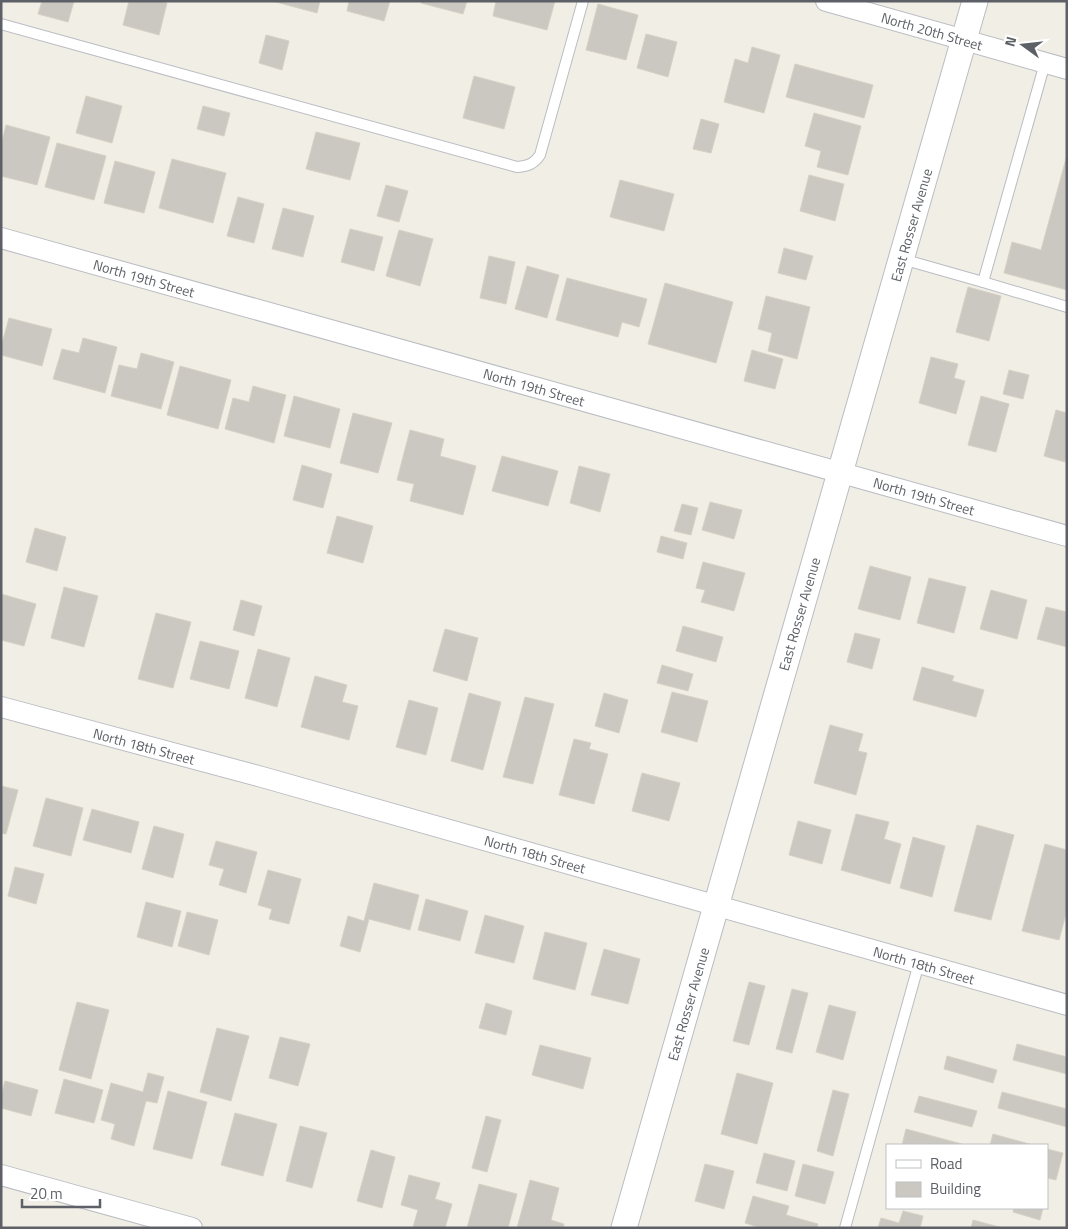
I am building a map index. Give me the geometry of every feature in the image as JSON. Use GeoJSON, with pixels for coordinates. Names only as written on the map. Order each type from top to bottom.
{"type":"FeatureCollection","features":[{"type":"Feature","properties":{"kind":"street","name":"North 20th Street"},"geometry":{"type":"LineString","coordinates":[[826,1],[1067,69]]}},
{"type":"Feature","properties":{"kind":"street","name":"East Rosser Avenue"},"geometry":{"type":"LineString","coordinates":[[624,1228],[975,1]]}},
{"type":"Feature","properties":{"kind":"street","name":"North 19th Street"},"geometry":{"type":"LineString","coordinates":[[1,238],[1067,536]]}},
{"type":"Feature","properties":{"kind":"street","name":"North 18th Street"},"geometry":{"type":"LineString","coordinates":[[1,707],[262,777],[1067,1006]]}},
{"type":"Feature","properties":{"kind":"street"},"geometry":{"type":"LineString","coordinates":[[1,1175],[192,1228]]}},
{"type":"Feature","properties":{"kind":"lane"},"geometry":{"type":"LineString","coordinates":[[1,24],[517,167],[531,164],[540,155],[583,1]]}},
{"type":"Feature","properties":{"kind":"lane"},"geometry":{"type":"LineString","coordinates":[[983,282],[1045,63]]}},
{"type":"Feature","properties":{"kind":"lane"},"geometry":{"type":"LineString","coordinates":[[901,259],[1067,307]]}},
{"type":"Feature","properties":{"kind":"lane"},"geometry":{"type":"LineString","coordinates":[[845,1228],[919,963]]}},
{"type":"Feature","properties":{"kind":"building"},"geometry":{"type":"Polygon","coordinates":[[[42,1],[74,1],[68,22],[38,14],[42,1]]]}},
{"type":"Feature","properties":{"kind":"building"},"geometry":{"type":"Polygon","coordinates":[[[129,1],[162,1],[167,3],[159,35],[123,25],[129,1]]]}},
{"type":"Feature","properties":{"kind":"building"},"geometry":{"type":"Polygon","coordinates":[[[276,1],[320,1],[317,13],[276,1]]]}},
{"type":"Feature","properties":{"kind":"building"},"geometry":{"type":"Polygon","coordinates":[[[349,1],[390,1],[384,21],[347,11],[349,1]]]}},
{"type":"Feature","properties":{"kind":"building"},"geometry":{"type":"Polygon","coordinates":[[[421,1],[467,1],[463,14],[421,3],[421,1]]]}},
{"type":"Feature","properties":{"kind":"building"},"geometry":{"type":"Polygon","coordinates":[[[496,1],[555,1],[547,30],[493,16],[496,1]]]}},
{"type":"Feature","properties":{"kind":"building"},"geometry":{"type":"Polygon","coordinates":[[[598,4],[638,15],[626,60],[586,50],[598,4]]]}},
{"type":"Feature","properties":{"kind":"building"},"geometry":{"type":"Polygon","coordinates":[[[646,34],[677,42],[668,77],[637,68],[646,34]]]}},
{"type":"Feature","properties":{"kind":"building"},"geometry":{"type":"Polygon","coordinates":[[[266,35],[289,41],[282,70],[259,63],[266,35]]]}},
{"type":"Feature","properties":{"kind":"building"},"geometry":{"type":"Polygon","coordinates":[[[752,47],[780,55],[764,113],[724,102],[735,59],[748,63],[752,47]]]}},
{"type":"Feature","properties":{"kind":"building"},"geometry":{"type":"Polygon","coordinates":[[[795,64],[873,85],[864,118],[786,97],[795,64]]]}},
{"type":"Feature","properties":{"kind":"building"},"geometry":{"type":"Polygon","coordinates":[[[474,76],[515,87],[504,129],[463,118],[474,76]]]}},
{"type":"Feature","properties":{"kind":"building"},"geometry":{"type":"Polygon","coordinates":[[[86,96],[122,106],[112,143],[76,133],[86,96]]]}},
{"type":"Feature","properties":{"kind":"building"},"geometry":{"type":"Polygon","coordinates":[[[203,106],[230,113],[224,136],[197,129],[203,106]]]}},
{"type":"Feature","properties":{"kind":"building"},"geometry":{"type":"Polygon","coordinates":[[[814,113],[861,126],[848,175],[817,167],[821,151],[805,146],[814,113]]]}},
{"type":"Feature","properties":{"kind":"building"},"geometry":{"type":"Polygon","coordinates":[[[701,119],[719,124],[711,153],[693,149],[701,119]]]}},
{"type":"Feature","properties":{"kind":"building"},"geometry":{"type":"Polygon","coordinates":[[[6,125],[50,137],[37,185],[1,176],[1,145],[6,125]]]}},
{"type":"Feature","properties":{"kind":"building"},"geometry":{"type":"Polygon","coordinates":[[[316,132],[360,143],[350,180],[306,169],[316,132]]]}},
{"type":"Feature","properties":{"kind":"building"},"geometry":{"type":"Polygon","coordinates":[[[57,143],[106,156],[94,200],[45,187],[57,143]]]}},
{"type":"Feature","properties":{"kind":"building"},"geometry":{"type":"Polygon","coordinates":[[[1067,155],[1067,290],[1004,273],[1012,242],[1041,250],[1067,155]]]}},
{"type":"Feature","properties":{"kind":"building"},"geometry":{"type":"Polygon","coordinates":[[[172,159],[226,173],[213,223],[159,208],[172,159]]]}},
{"type":"Feature","properties":{"kind":"building"},"geometry":{"type":"Polygon","coordinates":[[[115,161],[155,172],[144,213],[104,203],[115,161]]]}},
{"type":"Feature","properties":{"kind":"building"},"geometry":{"type":"Polygon","coordinates":[[[809,175],[844,184],[835,221],[800,211],[809,175]]]}},
{"type":"Feature","properties":{"kind":"building"},"geometry":{"type":"Polygon","coordinates":[[[620,180],[674,194],[664,231],[610,217],[620,180]]]}},
{"type":"Feature","properties":{"kind":"building"},"geometry":{"type":"Polygon","coordinates":[[[386,185],[408,191],[399,222],[377,216],[386,185]]]}},
{"type":"Feature","properties":{"kind":"building"},"geometry":{"type":"Polygon","coordinates":[[[238,197],[264,204],[254,243],[227,236],[238,197]]]}},
{"type":"Feature","properties":{"kind":"building"},"geometry":{"type":"Polygon","coordinates":[[[283,208],[314,216],[303,257],[272,249],[283,208]]]}},
{"type":"Feature","properties":{"kind":"building"},"geometry":{"type":"Polygon","coordinates":[[[350,229],[383,237],[374,271],[341,262],[350,229]]]}},
{"type":"Feature","properties":{"kind":"building"},"geometry":{"type":"Polygon","coordinates":[[[399,230],[433,239],[420,286],[386,276],[399,230]]]}},
{"type":"Feature","properties":{"kind":"building"},"geometry":{"type":"Polygon","coordinates":[[[784,248],[813,256],[806,280],[778,273],[784,248]]]}},
{"type":"Feature","properties":{"kind":"building"},"geometry":{"type":"Polygon","coordinates":[[[489,256],[515,262],[506,304],[480,298],[489,256]]]}},
{"type":"Feature","properties":{"kind":"building"},"geometry":{"type":"Polygon","coordinates":[[[527,266],[559,275],[547,318],[515,309],[527,266]]]}},
{"type":"Feature","properties":{"kind":"building"},"geometry":{"type":"Polygon","coordinates":[[[567,278],[647,299],[639,327],[622,322],[618,337],[556,320],[567,278]]]}},
{"type":"Feature","properties":{"kind":"building"},"geometry":{"type":"Polygon","coordinates":[[[665,283],[733,302],[716,363],[648,344],[665,283]]]}},
{"type":"Feature","properties":{"kind":"building"},"geometry":{"type":"Polygon","coordinates":[[[968,287],[1001,296],[989,341],[956,332],[968,287]]]}},
{"type":"Feature","properties":{"kind":"building"},"geometry":{"type":"Polygon","coordinates":[[[766,296],[810,307],[797,359],[768,351],[772,333],[758,329],[766,296]]]}},
{"type":"Feature","properties":{"kind":"building"},"geometry":{"type":"Polygon","coordinates":[[[9,318],[52,329],[42,366],[1,355],[1,347],[9,318]]]}},
{"type":"Feature","properties":{"kind":"building"},"geometry":{"type":"Polygon","coordinates":[[[83,338],[117,347],[105,393],[53,379],[62,349],[79,353],[83,338]]]}},
{"type":"Feature","properties":{"kind":"building"},"geometry":{"type":"Polygon","coordinates":[[[752,350],[783,359],[775,389],[744,381],[752,350]]]}},
{"type":"Feature","properties":{"kind":"building"},"geometry":{"type":"Polygon","coordinates":[[[141,353],[174,362],[161,409],[111,396],[119,365],[137,369],[141,353]]]}},
{"type":"Feature","properties":{"kind":"building"},"geometry":{"type":"Polygon","coordinates":[[[931,357],[958,364],[954,378],[965,381],[956,414],[919,403],[931,357]]]}},
{"type":"Feature","properties":{"kind":"building"},"geometry":{"type":"Polygon","coordinates":[[[180,366],[231,380],[218,429],[167,415],[180,366]]]}},
{"type":"Feature","properties":{"kind":"building"},"geometry":{"type":"Polygon","coordinates":[[[1009,370],[1029,375],[1023,399],[1003,394],[1009,370]]]}},
{"type":"Feature","properties":{"kind":"building"},"geometry":{"type":"Polygon","coordinates":[[[253,386],[286,395],[274,443],[225,429],[233,398],[249,402],[253,386]]]}},
{"type":"Feature","properties":{"kind":"building"},"geometry":{"type":"Polygon","coordinates":[[[294,396],[340,409],[330,448],[284,436],[294,396]]]}},
{"type":"Feature","properties":{"kind":"building"},"geometry":{"type":"Polygon","coordinates":[[[981,396],[1009,404],[996,452],[968,445],[981,396]]]}},
{"type":"Feature","properties":{"kind":"building"},"geometry":{"type":"Polygon","coordinates":[[[1056,410],[1067,413],[1067,456],[1065,462],[1044,456],[1056,410]]]}},
{"type":"Feature","properties":{"kind":"building"},"geometry":{"type":"Polygon","coordinates":[[[353,413],[392,423],[378,473],[340,463],[353,413]]]}},
{"type":"Feature","properties":{"kind":"building"},"geometry":{"type":"Polygon","coordinates":[[[410,430],[444,439],[440,456],[476,466],[463,515],[410,501],[414,484],[397,480],[410,430]]]}},
{"type":"Feature","properties":{"kind":"building"},"geometry":{"type":"Polygon","coordinates":[[[502,456],[558,471],[548,506],[492,491],[502,456]]]}},
{"type":"Feature","properties":{"kind":"building"},"geometry":{"type":"Polygon","coordinates":[[[302,465],[332,474],[323,508],[293,500],[302,465]]]}},
{"type":"Feature","properties":{"kind":"building"},"geometry":{"type":"Polygon","coordinates":[[[579,466],[610,474],[600,512],[570,503],[579,466]]]}},
{"type":"Feature","properties":{"kind":"building"},"geometry":{"type":"Polygon","coordinates":[[[710,502],[742,510],[734,539],[702,530],[710,502]]]}},
{"type":"Feature","properties":{"kind":"building"},"geometry":{"type":"Polygon","coordinates":[[[682,504],[698,508],[691,535],[674,531],[682,504]]]}},
{"type":"Feature","properties":{"kind":"building"},"geometry":{"type":"Polygon","coordinates":[[[337,516],[373,526],[363,563],[327,553],[337,516]]]}},
{"type":"Feature","properties":{"kind":"building"},"geometry":{"type":"Polygon","coordinates":[[[35,528],[66,537],[57,571],[26,562],[35,528]]]}},
{"type":"Feature","properties":{"kind":"building"},"geometry":{"type":"Polygon","coordinates":[[[661,536],[687,543],[683,559],[657,552],[661,536]]]}},
{"type":"Feature","properties":{"kind":"building"},"geometry":{"type":"Polygon","coordinates":[[[703,562],[745,573],[734,611],[701,602],[705,590],[696,588],[703,562]]]}},
{"type":"Feature","properties":{"kind":"building"},"geometry":{"type":"Polygon","coordinates":[[[870,566],[911,577],[900,620],[858,609],[870,566]]]}},
{"type":"Feature","properties":{"kind":"building"},"geometry":{"type":"Polygon","coordinates":[[[929,578],[966,587],[954,633],[917,623],[929,578]]]}},
{"type":"Feature","properties":{"kind":"building"},"geometry":{"type":"Polygon","coordinates":[[[64,587],[98,596],[84,647],[51,638],[64,587]]]}},
{"type":"Feature","properties":{"kind":"building"},"geometry":{"type":"Polygon","coordinates":[[[991,590],[1027,600],[1017,639],[980,629],[991,590]]]}},
{"type":"Feature","properties":{"kind":"building"},"geometry":{"type":"Polygon","coordinates":[[[1,594],[36,604],[24,646],[1,640],[1,594]]]}},
{"type":"Feature","properties":{"kind":"building"},"geometry":{"type":"Polygon","coordinates":[[[241,600],[262,606],[254,636],[233,630],[241,600]]]}},
{"type":"Feature","properties":{"kind":"building"},"geometry":{"type":"Polygon","coordinates":[[[1046,607],[1067,612],[1067,647],[1037,639],[1046,607]]]}},
{"type":"Feature","properties":{"kind":"building"},"geometry":{"type":"Polygon","coordinates":[[[156,613],[191,622],[173,688],[138,679],[156,613]]]}},
{"type":"Feature","properties":{"kind":"building"},"geometry":{"type":"Polygon","coordinates":[[[683,626],[723,637],[716,662],[676,651],[683,626]]]}},
{"type":"Feature","properties":{"kind":"building"},"geometry":{"type":"Polygon","coordinates":[[[445,629],[478,638],[467,681],[433,671],[445,629]]]}},
{"type":"Feature","properties":{"kind":"building"},"geometry":{"type":"Polygon","coordinates":[[[855,633],[880,639],[872,669],[847,662],[855,633]]]}},
{"type":"Feature","properties":{"kind":"building"},"geometry":{"type":"Polygon","coordinates":[[[200,641],[239,651],[229,689],[190,679],[200,641]]]}},
{"type":"Feature","properties":{"kind":"building"},"geometry":{"type":"Polygon","coordinates":[[[258,649],[290,658],[277,707],[245,698],[258,649]]]}},
{"type":"Feature","properties":{"kind":"building"},"geometry":{"type":"Polygon","coordinates":[[[662,665],[693,674],[688,691],[657,683],[662,665]]]}},
{"type":"Feature","properties":{"kind":"building"},"geometry":{"type":"Polygon","coordinates":[[[922,667],[954,676],[952,681],[984,690],[976,717],[913,700],[922,667]]]}},
{"type":"Feature","properties":{"kind":"building"},"geometry":{"type":"Polygon","coordinates":[[[315,676],[347,685],[342,702],[358,706],[349,740],[301,727],[315,676]]]}},
{"type":"Feature","properties":{"kind":"building"},"geometry":{"type":"Polygon","coordinates":[[[672,692],[708,701],[697,742],[661,732],[672,692]]]}},
{"type":"Feature","properties":{"kind":"building"},"geometry":{"type":"Polygon","coordinates":[[[469,693],[501,702],[483,770],[451,761],[469,693]]]}},
{"type":"Feature","properties":{"kind":"building"},"geometry":{"type":"Polygon","coordinates":[[[604,693],[628,700],[619,733],[595,726],[604,693]]]}},
{"type":"Feature","properties":{"kind":"building"},"geometry":{"type":"Polygon","coordinates":[[[525,697],[554,704],[533,784],[503,777],[525,697]]]}},
{"type":"Feature","properties":{"kind":"building"},"geometry":{"type":"Polygon","coordinates":[[[409,700],[438,708],[426,755],[396,747],[409,700]]]}},
{"type":"Feature","properties":{"kind":"building"},"geometry":{"type":"Polygon","coordinates":[[[830,725],[863,734],[858,751],[867,753],[856,795],[814,783],[830,725]]]}},
{"type":"Feature","properties":{"kind":"building"},"geometry":{"type":"Polygon","coordinates":[[[574,739],[591,743],[589,749],[608,754],[594,804],[559,795],[574,739]]]}},
{"type":"Feature","properties":{"kind":"building"},"geometry":{"type":"Polygon","coordinates":[[[642,773],[680,783],[669,821],[632,811],[642,773]]]}},
{"type":"Feature","properties":{"kind":"building"},"geometry":{"type":"Polygon","coordinates":[[[1,786],[18,790],[6,834],[1,833],[1,786]]]}},
{"type":"Feature","properties":{"kind":"building"},"geometry":{"type":"Polygon","coordinates":[[[46,798],[83,808],[71,856],[33,846],[46,798]]]}},
{"type":"Feature","properties":{"kind":"building"},"geometry":{"type":"Polygon","coordinates":[[[92,809],[139,822],[131,853],[83,840],[92,809]]]}},
{"type":"Feature","properties":{"kind":"building"},"geometry":{"type":"Polygon","coordinates":[[[856,814],[889,822],[884,839],[901,844],[890,884],[841,870],[856,814]]]}},
{"type":"Feature","properties":{"kind":"building"},"geometry":{"type":"Polygon","coordinates":[[[798,821],[831,830],[822,864],[789,855],[798,821]]]}},
{"type":"Feature","properties":{"kind":"building"},"geometry":{"type":"Polygon","coordinates":[[[977,825],[1014,835],[991,920],[954,911],[977,825]]]}},
{"type":"Feature","properties":{"kind":"building"},"geometry":{"type":"Polygon","coordinates":[[[154,826],[184,834],[173,878],[142,869],[154,826]]]}},
{"type":"Feature","properties":{"kind":"building"},"geometry":{"type":"Polygon","coordinates":[[[913,837],[945,846],[932,897],[900,888],[913,837]]]}},
{"type":"Feature","properties":{"kind":"building"},"geometry":{"type":"Polygon","coordinates":[[[216,841],[257,852],[246,893],[219,885],[224,869],[209,865],[216,841]]]}},
{"type":"Feature","properties":{"kind":"building"},"geometry":{"type":"Polygon","coordinates":[[[1045,844],[1067,850],[1067,910],[1059,940],[1022,931],[1045,844]]]}},
{"type":"Feature","properties":{"kind":"building"},"geometry":{"type":"Polygon","coordinates":[[[15,867],[44,874],[36,904],[8,896],[15,867]]]}},
{"type":"Feature","properties":{"kind":"building"},"geometry":{"type":"Polygon","coordinates":[[[268,870],[301,879],[289,924],[269,919],[272,909],[258,905],[268,870]]]}},
{"type":"Feature","properties":{"kind":"building"},"geometry":{"type":"Polygon","coordinates":[[[374,883],[419,895],[410,930],[369,919],[360,952],[340,946],[348,916],[364,921],[374,883]]]}},
{"type":"Feature","properties":{"kind":"building"},"geometry":{"type":"Polygon","coordinates":[[[426,899],[468,911],[460,941],[418,930],[426,899]]]}},
{"type":"Feature","properties":{"kind":"building"},"geometry":{"type":"Polygon","coordinates":[[[146,902],[181,911],[172,947],[137,937],[146,902]]]}},
{"type":"Feature","properties":{"kind":"building"},"geometry":{"type":"Polygon","coordinates":[[[187,912],[218,920],[209,955],[178,946],[187,912]]]}},
{"type":"Feature","properties":{"kind":"building"},"geometry":{"type":"Polygon","coordinates":[[[485,915],[524,926],[514,963],[475,953],[485,915]]]}},
{"type":"Feature","properties":{"kind":"building"},"geometry":{"type":"Polygon","coordinates":[[[545,932],[587,943],[575,990],[533,979],[545,932]]]}},
{"type":"Feature","properties":{"kind":"building"},"geometry":{"type":"Polygon","coordinates":[[[604,949],[640,959],[628,1004],[591,995],[604,949]]]}},
{"type":"Feature","properties":{"kind":"building"},"geometry":{"type":"Polygon","coordinates":[[[749,982],[765,986],[749,1045],[733,1041],[749,982]]]}},
{"type":"Feature","properties":{"kind":"building"},"geometry":{"type":"Polygon","coordinates":[[[792,989],[808,993],[792,1053],[776,1049],[792,989]]]}},
{"type":"Feature","properties":{"kind":"building"},"geometry":{"type":"Polygon","coordinates":[[[77,1002],[109,1010],[91,1079],[59,1070],[77,1002]]]}},
{"type":"Feature","properties":{"kind":"building"},"geometry":{"type":"Polygon","coordinates":[[[486,1003],[512,1011],[506,1035],[479,1028],[486,1003]]]}},
{"type":"Feature","properties":{"kind":"building"},"geometry":{"type":"Polygon","coordinates":[[[829,1005],[856,1012],[843,1060],[816,1052],[829,1005]]]}},
{"type":"Feature","properties":{"kind":"building"},"geometry":{"type":"Polygon","coordinates":[[[217,1028],[249,1036],[231,1101],[200,1092],[217,1028]]]}},
{"type":"Feature","properties":{"kind":"building"},"geometry":{"type":"Polygon","coordinates":[[[280,1037],[310,1044],[298,1086],[269,1078],[280,1037]]]}},
{"type":"Feature","properties":{"kind":"building"},"geometry":{"type":"Polygon","coordinates":[[[1017,1044],[1067,1057],[1067,1074],[1013,1060],[1017,1044]]]}},
{"type":"Feature","properties":{"kind":"building"},"geometry":{"type":"Polygon","coordinates":[[[540,1045],[591,1058],[583,1089],[532,1075],[540,1045]]]}},
{"type":"Feature","properties":{"kind":"building"},"geometry":{"type":"Polygon","coordinates":[[[947,1056],[997,1070],[993,1083],[944,1069],[947,1056]]]}},
{"type":"Feature","properties":{"kind":"building"},"geometry":{"type":"Polygon","coordinates":[[[148,1073],[164,1077],[157,1103],[146,1101],[134,1146],[111,1139],[115,1124],[101,1120],[111,1083],[143,1092],[148,1073]]]}},
{"type":"Feature","properties":{"kind":"building"},"geometry":{"type":"Polygon","coordinates":[[[737,1073],[773,1083],[757,1144],[721,1134],[737,1073]]]}},
{"type":"Feature","properties":{"kind":"building"},"geometry":{"type":"Polygon","coordinates":[[[64,1079],[103,1090],[94,1123],[55,1113],[64,1079]]]}},
{"type":"Feature","properties":{"kind":"building"},"geometry":{"type":"Polygon","coordinates":[[[5,1081],[38,1090],[31,1116],[1,1108],[1,1095],[5,1081]]]}},
{"type":"Feature","properties":{"kind":"building"},"geometry":{"type":"Polygon","coordinates":[[[833,1090],[849,1094],[833,1156],[817,1151],[833,1090]]]}},
{"type":"Feature","properties":{"kind":"building"},"geometry":{"type":"Polygon","coordinates":[[[168,1091],[207,1102],[192,1159],[153,1149],[168,1091]]]}},
{"type":"Feature","properties":{"kind":"building"},"geometry":{"type":"Polygon","coordinates":[[[1002,1092],[1067,1109],[1067,1127],[998,1108],[1002,1092]]]}},
{"type":"Feature","properties":{"kind":"building"},"geometry":{"type":"Polygon","coordinates":[[[919,1096],[977,1111],[972,1127],[914,1112],[919,1096]]]}},
{"type":"Feature","properties":{"kind":"building"},"geometry":{"type":"Polygon","coordinates":[[[235,1113],[277,1124],[263,1176],[221,1165],[235,1113]]]}},
{"type":"Feature","properties":{"kind":"building"},"geometry":{"type":"Polygon","coordinates":[[[486,1116],[501,1120],[487,1172],[472,1168],[486,1116]]]}},
{"type":"Feature","properties":{"kind":"building"},"geometry":{"type":"Polygon","coordinates":[[[300,1126],[327,1133],[312,1188],[286,1181],[300,1126]]]}},
{"type":"Feature","properties":{"kind":"building"},"geometry":{"type":"Polygon","coordinates":[[[906,1129],[962,1144],[902,1144],[906,1129]]]}},
{"type":"Feature","properties":{"kind":"building"},"geometry":{"type":"Polygon","coordinates":[[[993,1134],[1029,1144],[990,1144],[993,1134]]]}},
{"type":"Feature","properties":{"kind":"building"},"geometry":{"type":"Polygon","coordinates":[[[1048,1149],[1063,1153],[1056,1180],[1048,1178],[1048,1149]]]}},
{"type":"Feature","properties":{"kind":"building"},"geometry":{"type":"Polygon","coordinates":[[[371,1150],[395,1157],[382,1208],[357,1201],[371,1150]]]}},
{"type":"Feature","properties":{"kind":"building"},"geometry":{"type":"Polygon","coordinates":[[[764,1153],[795,1161],[787,1191],[756,1183],[764,1153]]]}},
{"type":"Feature","properties":{"kind":"building"},"geometry":{"type":"Polygon","coordinates":[[[705,1164],[734,1171],[724,1209],[695,1201],[705,1164]]]}},
{"type":"Feature","properties":{"kind":"building"},"geometry":{"type":"Polygon","coordinates":[[[803,1164],[834,1172],[825,1204],[795,1196],[803,1164]]]}},
{"type":"Feature","properties":{"kind":"building"},"geometry":{"type":"Polygon","coordinates":[[[409,1175],[440,1183],[435,1199],[452,1204],[445,1228],[413,1227],[418,1210],[401,1205],[409,1175]]]}},
{"type":"Feature","properties":{"kind":"building"},"geometry":{"type":"Polygon","coordinates":[[[530,1180],[559,1188],[551,1220],[564,1224],[563,1228],[517,1228],[530,1180]]]}},
{"type":"Feature","properties":{"kind":"building"},"geometry":{"type":"Polygon","coordinates":[[[479,1184],[517,1194],[508,1228],[467,1228],[479,1184]]]}},
{"type":"Feature","properties":{"kind":"building"},"geometry":{"type":"Polygon","coordinates":[[[753,1196],[789,1206],[786,1215],[818,1224],[817,1228],[761,1228],[745,1223],[753,1196]]]}},
{"type":"Feature","properties":{"kind":"building"},"geometry":{"type":"Polygon","coordinates":[[[1014,1209],[1043,1209],[1040,1220],[1013,1212],[1014,1209]]]}},
{"type":"Feature","properties":{"kind":"building"},"geometry":{"type":"Polygon","coordinates":[[[903,1211],[923,1216],[920,1228],[878,1228],[881,1218],[899,1223],[903,1211]]]}},
{"type":"Feature","properties":{"kind":"building"},"geometry":{"type":"Polygon","coordinates":[[[973,1220],[1003,1228],[971,1228],[973,1220]]]}}]}
